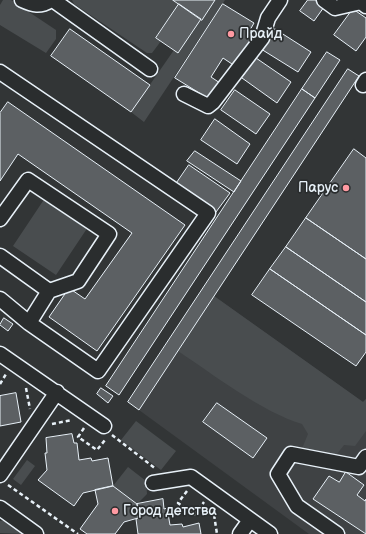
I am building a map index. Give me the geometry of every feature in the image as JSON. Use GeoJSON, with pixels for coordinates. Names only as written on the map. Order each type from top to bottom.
{"type":"FeatureCollection","features":[{"type":"Feature","properties":{"kind":"lane"},"geometry":{"type":"LineString","coordinates":[[22,0],[35,5],[43,5],[52,0],[150,69]]}},
{"type":"Feature","properties":{"kind":"lane"},"geometry":{"type":"LineString","coordinates":[[184,94],[208,106],[213,102],[262,38],[268,18],[280,0]]}},
{"type":"Feature","properties":{"kind":"lane"},"geometry":{"type":"LineString","coordinates":[[324,0],[335,8],[361,2],[366,6]]}},
{"type":"Feature","properties":{"kind":"lane"},"geometry":{"type":"LineString","coordinates":[[0,72],[208,213],[98,371],[29,323],[0,299]]}},
{"type":"Feature","properties":{"kind":"lane"},"geometry":{"type":"LineString","coordinates":[[0,219],[28,180],[109,234],[78,281],[50,291],[29,323]]}},
{"type":"Feature","properties":{"kind":"lane"},"geometry":{"type":"LineString","coordinates":[[0,256],[50,291]]}},
{"type":"Feature","properties":{"kind":"lane"},"geometry":{"type":"LineString","coordinates":[[0,354],[92,417],[106,433]]}},
{"type":"Feature","properties":{"kind":"lane"},"geometry":{"type":"LineString","coordinates":[[3,480],[33,427],[57,392]]}},
{"type":"Feature","properties":{"kind":"lane"},"geometry":{"type":"LineString","coordinates":[[337,534],[297,506],[278,474],[291,454],[360,467],[366,457]]}},
{"type":"Feature","properties":{"kind":"lane"},"geometry":{"type":"LineString","coordinates":[[157,482],[190,477],[270,534]]}},
{"type":"Feature","properties":{"kind":"lane"},"geometry":{"type":"LineString","coordinates":[[0,508],[36,534]]}},
{"type":"Feature","properties":{"kind":"lane"},"geometry":{"type":"LineString","coordinates":[[240,534],[250,520]]}},
{"type":"Feature","properties":{"kind":"path"},"geometry":{"type":"LineString","coordinates":[[22,368],[33,427],[92,417]]}},
{"type":"Feature","properties":{"kind":"path"},"geometry":{"type":"LineString","coordinates":[[92,417],[78,437],[97,450],[106,433],[159,471],[157,482]]}},
{"type":"Feature","properties":{"kind":"path"},"geometry":{"type":"LineString","coordinates":[[3,480],[78,534]]}},
{"type":"Feature","properties":{"kind":"path"},"geometry":{"type":"LineString","coordinates":[[191,486],[178,503],[194,515],[208,497]]}},
{"type":"Feature","properties":{"kind":"path"},"geometry":{"type":"LineString","coordinates":[[212,507],[217,534]]}},
{"type":"Feature","properties":{"kind":"shaded area"},"geometry":{"type":"Polygon","coordinates":[[[3,0],[11,0],[56,30],[56,39],[46,53],[0,25],[0,5],[3,0]]]}},
{"type":"Feature","properties":{"kind":"shaded area"},"geometry":{"type":"Polygon","coordinates":[[[72,0],[173,0],[179,4],[156,37],[161,41],[152,53],[147,53],[74,4],[72,0]]]}},
{"type":"Feature","properties":{"kind":"shaded area"},"geometry":{"type":"Polygon","coordinates":[[[215,0],[225,0],[144,122],[131,112],[174,50],[202,19],[215,0]]]}},
{"type":"Feature","properties":{"kind":"shaded area"},"geometry":{"type":"Polygon","coordinates":[[[45,198],[88,227],[56,275],[13,246],[45,198]]]}},
{"type":"Feature","properties":{"kind":"shaded area"},"geometry":{"type":"Polygon","coordinates":[[[214,296],[363,402],[366,399],[366,534],[309,534],[139,410],[214,296]]]}},
{"type":"Feature","properties":{"kind":"shaded area"},"geometry":{"type":"Polygon","coordinates":[[[214,296],[363,402],[366,399],[366,431],[355,446],[344,445],[333,459],[301,451],[308,434],[302,424],[271,411],[255,402],[178,351],[214,296]]]}},
{"type":"Feature","properties":{"kind":"shaded area"},"geometry":{"type":"Polygon","coordinates":[[[136,421],[176,451],[161,470],[121,440],[136,421]]]}},
{"type":"Feature","properties":{"kind":"shaded area"},"geometry":{"type":"Polygon","coordinates":[[[27,460],[35,466],[21,485],[13,479],[27,460]]]}},
{"type":"Feature","properties":{"kind":"shaded area"},"geometry":{"type":"Polygon","coordinates":[[[128,467],[146,481],[147,494],[137,504],[113,486],[128,467]]]}},
{"type":"Feature","properties":{"kind":"shaded area"},"geometry":{"type":"Polygon","coordinates":[[[7,520],[27,534],[0,533],[0,521],[7,520]]]}},
{"type":"Feature","properties":{"kind":"building"},"geometry":{"type":"Polygon","coordinates":[[[173,0],[215,0],[202,20],[173,0]]]}},
{"type":"Feature","properties":{"kind":"building"},"geometry":{"type":"Polygon","coordinates":[[[308,0],[329,0],[314,21],[300,11],[308,0]]]}},
{"type":"Feature","properties":{"kind":"building"},"geometry":{"type":"Polygon","coordinates":[[[179,4],[201,19],[178,53],[156,38],[179,4]]]}},
{"type":"Feature","properties":{"kind":"building"},"geometry":{"type":"Polygon","coordinates":[[[223,4],[254,23],[250,30],[256,34],[235,66],[223,58],[211,77],[220,83],[209,99],[175,78],[223,4]]]}},
{"type":"Feature","properties":{"kind":"building"},"geometry":{"type":"Polygon","coordinates":[[[353,9],[366,18],[366,37],[356,51],[334,35],[353,9]]]}},
{"type":"Feature","properties":{"kind":"building"},"geometry":{"type":"Polygon","coordinates":[[[70,29],[150,85],[131,112],[51,56],[70,29]]]}},
{"type":"Feature","properties":{"kind":"building"},"geometry":{"type":"Polygon","coordinates":[[[275,29],[311,52],[298,72],[261,49],[275,29]]]}},
{"type":"Feature","properties":{"kind":"building"},"geometry":{"type":"Polygon","coordinates":[[[327,52],[340,60],[315,98],[302,89],[327,52]]]}},
{"type":"Feature","properties":{"kind":"building"},"geometry":{"type":"Polygon","coordinates":[[[256,58],[291,82],[277,103],[242,78],[256,58]]]}},
{"type":"Feature","properties":{"kind":"building"},"geometry":{"type":"Polygon","coordinates":[[[348,69],[359,76],[139,410],[128,402],[348,69]]]}},
{"type":"Feature","properties":{"kind":"building"},"geometry":{"type":"Polygon","coordinates":[[[302,89],[315,98],[119,395],[106,386],[302,89]]]}},
{"type":"Feature","properties":{"kind":"building"},"geometry":{"type":"Polygon","coordinates":[[[235,90],[270,114],[256,134],[221,110],[235,90]]]}},
{"type":"Feature","properties":{"kind":"building"},"geometry":{"type":"Polygon","coordinates":[[[8,102],[185,225],[97,351],[49,317],[69,288],[85,299],[132,233],[18,154],[0,181],[0,113],[8,102]]]}},
{"type":"Feature","properties":{"kind":"building"},"geometry":{"type":"Polygon","coordinates":[[[215,119],[250,144],[237,164],[201,140],[215,119]]]}},
{"type":"Feature","properties":{"kind":"building","name":"Парус"},"geometry":{"type":"Polygon","coordinates":[[[354,149],[366,158],[366,259],[306,218],[354,149]]]}},
{"type":"Feature","properties":{"kind":"building"},"geometry":{"type":"Polygon","coordinates":[[[195,151],[241,181],[234,192],[187,161],[195,151]]]}},
{"type":"Feature","properties":{"kind":"building"},"geometry":{"type":"Polygon","coordinates":[[[189,165],[230,193],[216,212],[176,184],[189,165]]]}},
{"type":"Feature","properties":{"kind":"building"},"geometry":{"type":"Polygon","coordinates":[[[306,218],[366,259],[366,302],[286,247],[306,218]]]}},
{"type":"Feature","properties":{"kind":"building"},"geometry":{"type":"Polygon","coordinates":[[[286,247],[366,302],[366,335],[270,269],[286,247]]]}},
{"type":"Feature","properties":{"kind":"building"},"geometry":{"type":"Polygon","coordinates":[[[270,269],[366,335],[366,352],[356,366],[252,295],[270,269]]]}},
{"type":"Feature","properties":{"kind":"building"},"geometry":{"type":"Polygon","coordinates":[[[4,318],[13,324],[8,331],[0,325],[4,318]]]}},
{"type":"Feature","properties":{"kind":"building"},"geometry":{"type":"Polygon","coordinates":[[[101,388],[113,396],[108,403],[97,394],[101,388]]]}},
{"type":"Feature","properties":{"kind":"building"},"geometry":{"type":"Polygon","coordinates":[[[16,393],[21,422],[0,426],[0,396],[16,393]]]}},
{"type":"Feature","properties":{"kind":"building"},"geometry":{"type":"Polygon","coordinates":[[[217,403],[267,438],[253,458],[203,422],[217,403]]]}},
{"type":"Feature","properties":{"kind":"building"},"geometry":{"type":"Polygon","coordinates":[[[72,434],[74,443],[77,443],[79,460],[91,458],[92,461],[108,458],[113,486],[83,493],[74,506],[38,480],[47,470],[45,453],[47,453],[46,438],[72,434]]]}},
{"type":"Feature","properties":{"kind":"building"},"geometry":{"type":"Polygon","coordinates":[[[346,472],[364,485],[357,495],[365,501],[366,499],[366,534],[313,499],[329,476],[339,482],[346,472]]]}},
{"type":"Feature","properties":{"kind":"building","name":"Город детства"},"geometry":{"type":"Polygon","coordinates":[[[113,486],[137,504],[138,518],[124,522],[115,534],[87,534],[80,529],[98,504],[95,490],[113,486]]]}},
{"type":"Feature","properties":{"kind":"building"},"geometry":{"type":"Polygon","coordinates":[[[163,499],[164,509],[167,508],[170,525],[182,524],[183,527],[199,523],[201,534],[138,534],[136,519],[138,518],[137,504],[163,499]]]}},
{"type":"Feature","properties":{"kind":"place","name":"Прайд"},"geometry":{"type":"Point","coordinates":[231,34]}},
{"type":"Feature","properties":{"kind":"place","name":"Парус"},"geometry":{"type":"Point","coordinates":[346,188]}},
{"type":"Feature","properties":{"kind":"place","name":"Город детства"},"geometry":{"type":"Point","coordinates":[115,511]}}]}
